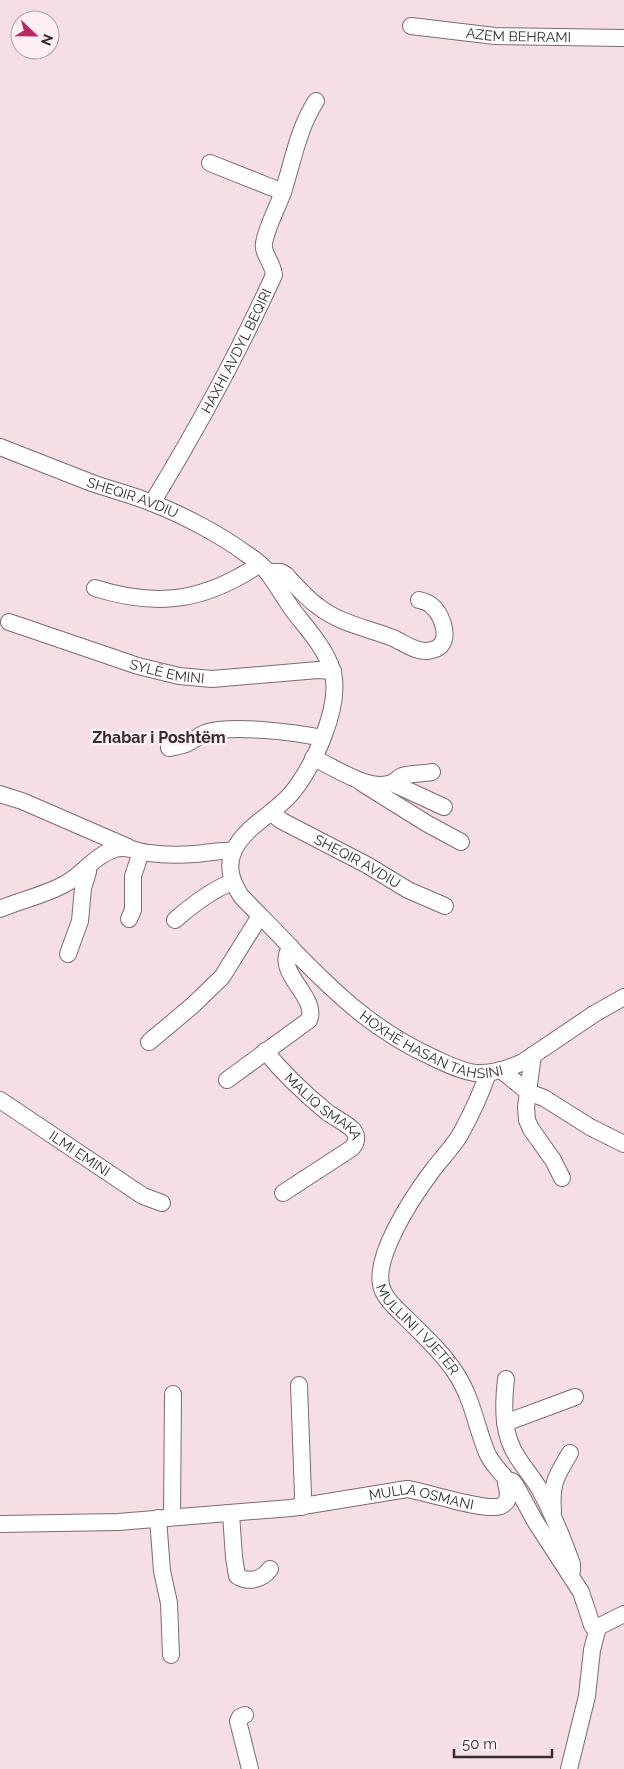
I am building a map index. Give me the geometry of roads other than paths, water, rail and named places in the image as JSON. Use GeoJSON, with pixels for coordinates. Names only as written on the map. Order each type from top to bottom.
{"type":"FeatureCollection","features":[{"type":"Feature","properties":{"kind":"street","name":"AZEM BEHRAMI"},"geometry":{"type":"LineString","coordinates":[[411,26],[495,36],[624,38]]}},
{"type":"Feature","properties":{"kind":"street","name":"HAXHI AVDYL BEQIRI"},"geometry":{"type":"LineString","coordinates":[[152,503],[216,394],[274,275],[273,266],[265,254],[264,244],[283,192],[307,115],[316,101]]}},
{"type":"Feature","properties":{"kind":"street"},"geometry":{"type":"LineString","coordinates":[[210,163],[283,192]]}},
{"type":"Feature","properties":{"kind":"street","name":"SHEQIR AVDIU"},"geometry":{"type":"LineString","coordinates":[[0,447],[152,503],[192,521],[244,551],[264,568],[289,606],[318,642],[333,671],[335,694],[330,717],[322,738],[313,758],[290,795],[249,831],[233,851]]}},
{"type":"Feature","properties":{"kind":"street"},"geometry":{"type":"LineString","coordinates":[[95,588],[117,595],[146,600],[176,599],[197,594],[264,568]]}},
{"type":"Feature","properties":{"kind":"street","name":"SHEQIR AVDIU"},"geometry":{"type":"LineString","coordinates":[[264,568],[286,575],[319,607],[337,618],[392,638],[420,651],[434,650],[439,648],[444,642],[444,624],[432,606],[419,600]]}},
{"type":"Feature","properties":{"kind":"street","name":"SYLË EMINI"},"geometry":{"type":"LineString","coordinates":[[9,622],[138,666],[179,676],[212,679],[318,670],[333,671]]}},
{"type":"Feature","properties":{"kind":"street"},"geometry":{"type":"LineString","coordinates":[[169,748],[185,745],[209,732],[236,729],[308,735],[322,738]]}},
{"type":"Feature","properties":{"kind":"street"},"geometry":{"type":"LineString","coordinates":[[313,758],[340,770],[461,842]]}},
{"type":"Feature","properties":{"kind":"street"},"geometry":{"type":"LineString","coordinates":[[392,783],[402,776],[432,772]]}},
{"type":"Feature","properties":{"kind":"street"},"geometry":{"type":"LineString","coordinates":[[360,782],[375,784],[392,783],[444,807]]}},
{"type":"Feature","properties":{"kind":"street"},"geometry":{"type":"LineString","coordinates":[[0,794],[22,801],[134,849]]}},
{"type":"Feature","properties":{"kind":"street","name":"SHEQIR AVDIU"},"geometry":{"type":"LineString","coordinates":[[271,813],[282,821],[367,865],[408,890],[444,906]]}},
{"type":"Feature","properties":{"kind":"street"},"geometry":{"type":"LineString","coordinates":[[0,908],[64,885],[104,854],[117,848],[194,854],[221,850],[233,851],[231,859],[232,882],[220,887],[200,900],[175,920]]}},
{"type":"Feature","properties":{"kind":"street"},"geometry":{"type":"LineString","coordinates":[[129,919],[133,910],[134,849]]}},
{"type":"Feature","properties":{"kind":"street"},"geometry":{"type":"LineString","coordinates":[[68,954],[80,921],[88,872],[87,868]]}},
{"type":"Feature","properties":{"kind":"street","name":"HOXHË HASAN TAHSINI"},"geometry":{"type":"LineString","coordinates":[[232,882],[241,896],[260,916],[357,1012],[380,1028],[422,1052],[457,1068],[474,1072],[495,1072],[523,1062],[594,1014],[624,997]]}},
{"type":"Feature","properties":{"kind":"street"},"geometry":{"type":"LineString","coordinates":[[149,1042],[192,1006],[222,977],[260,916]]}},
{"type":"Feature","properties":{"kind":"street"},"geometry":{"type":"LineString","coordinates":[[227,1080],[310,1020],[308,1002],[286,959],[287,951],[291,947]]}},
{"type":"Feature","properties":{"kind":"street","name":"MALIQ SMAKA"},"geometry":{"type":"LineString","coordinates":[[265,1051],[295,1083],[326,1111],[353,1131],[357,1138],[352,1148],[283,1193]]}},
{"type":"Feature","properties":{"kind":"street"},"geometry":{"type":"LineString","coordinates":[[533,1056],[526,1107],[527,1120],[531,1129],[553,1160],[562,1178]]}},
{"type":"Feature","properties":{"kind":"street"},"geometry":{"type":"LineString","coordinates":[[495,1072],[528,1092],[544,1098],[590,1127],[624,1144]]}},
{"type":"Feature","properties":{"kind":"street","name":"MULLINI I VJETËR"},"geometry":{"type":"LineString","coordinates":[[495,1072],[459,1136],[417,1192],[398,1225],[382,1261],[380,1278],[384,1293],[433,1345],[457,1374],[467,1393],[487,1455],[507,1480],[512,1481],[516,1486],[535,1521],[581,1592],[592,1626],[594,1628],[598,1627]]}},
{"type":"Feature","properties":{"kind":"street","name":"ILMI EMINI"},"geometry":{"type":"LineString","coordinates":[[0,1100],[143,1196],[162,1203]]}},
{"type":"Feature","properties":{"kind":"street","name":"MULLINI I VJETËR"},"geometry":{"type":"LineString","coordinates":[[506,1379],[505,1423],[511,1446],[532,1477],[553,1516],[572,1564],[572,1579]]}},
{"type":"Feature","properties":{"kind":"street"},"geometry":{"type":"LineString","coordinates":[[303,1390],[310,1493],[307,1506]]}},
{"type":"Feature","properties":{"kind":"street"},"geometry":{"type":"LineString","coordinates":[[171,1655],[169,1602],[162,1571],[173,1394]]}},
{"type":"Feature","properties":{"kind":"street"},"geometry":{"type":"LineString","coordinates":[[505,1423],[575,1397]]}},
{"type":"Feature","properties":{"kind":"street","name":"MULLINI I VJETËR"},"geometry":{"type":"LineString","coordinates":[[553,1516],[552,1496],[554,1481],[570,1453]]}},
{"type":"Feature","properties":{"kind":"street","name":"MULLA OSMANI"},"geometry":{"type":"LineString","coordinates":[[0,1524],[118,1522],[232,1514],[307,1506],[407,1489],[423,1491],[474,1504],[496,1506],[502,1505],[507,1501],[507,1480]]}},
{"type":"Feature","properties":{"kind":"street"},"geometry":{"type":"LineString","coordinates":[[232,1514],[237,1576],[243,1580],[249,1580],[266,1575],[270,1569]]}},
{"type":"Feature","properties":{"kind":"street"},"geometry":{"type":"LineString","coordinates":[[569,1769],[587,1696],[592,1650],[598,1627],[624,1614]]}},
{"type":"Feature","properties":{"kind":"street"},"geometry":{"type":"LineString","coordinates":[[245,1715],[240,1717],[238,1721],[250,1769]]}},
{"type":"Feature","properties":{"kind":"district","name":"Zhabar i Poshtëm"},"geometry":{"type":"Point","coordinates":[159,737]}}]}
